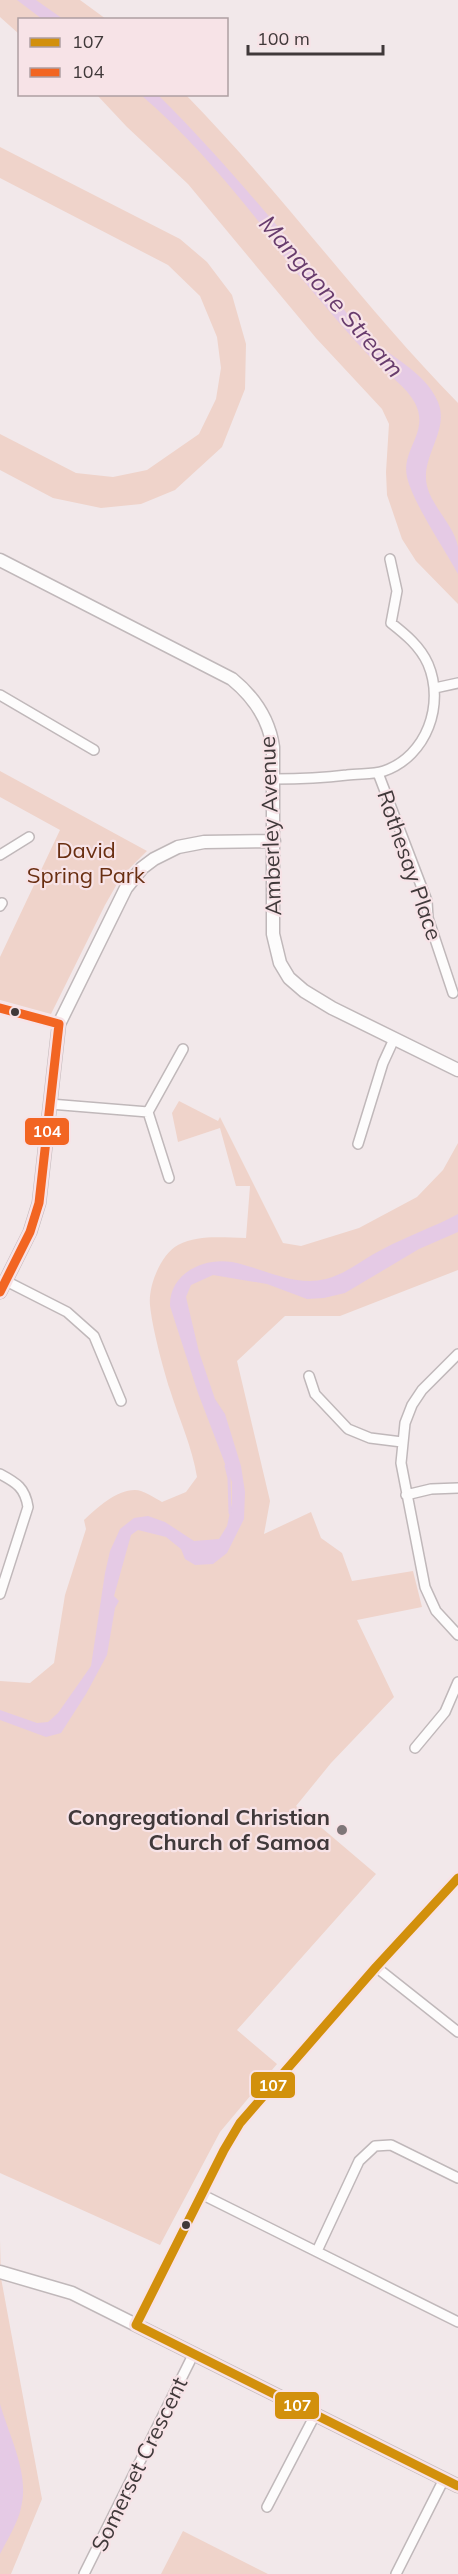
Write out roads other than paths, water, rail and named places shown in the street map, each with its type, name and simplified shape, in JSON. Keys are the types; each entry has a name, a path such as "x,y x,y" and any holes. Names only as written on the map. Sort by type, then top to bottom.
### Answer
{"street":[{"path":"274,779 334,778 348,774 378,772 391,768 406,758 427,733 434,708 435,688 423,655 391,622 397,591 390,559"},
{"name":"Amberley Avenue","path":"0,560 232,680 251,697 265,720 272,740 273,934 280,963 289,978 315,999 458,1070"},
{"path":"435,688 458,683"},
{"path":"0,694 94,750"},
{"name":"Rothesay Place","path":"378,772 427,901 428,918 453,993"},
{"path":"0,855 29,837"},
{"path":"121,1401 94,1336 67,1312 3,1287 36,1218 42,1189 59,1024 119,900 129,883 142,868 165,853 189,844 274,841"},
{"path":"0,1008 59,1024"},
{"path":"358,1144 383,1062 394,1039"},
{"path":"169,1178 148,1112 183,1049"},
{"path":"50,1104 148,1112"},
{"path":"458,1354 422,1390 405,1423 401,1463 425,1587 436,1611 458,1635"},
{"path":"309,1376 315,1394 348,1429 370,1438 402,1442"},
{"path":"0,1474 12,1480 26,1493 28,1507 0,1594"},
{"path":"406,1495 458,1488"},
{"path":"415,1748 445,1712 458,1682"},
{"path":"136,2325 201,2194 240,2123 376,1967 458,1878"},
{"path":"376,1967 458,2032"},
{"path":"317,2251 359,2161 370,2149 391,2145 458,2178"},
{"path":"201,2194 458,2322"},
{"path":"0,2272 57,2286 458,2486"},
{"name":"Somerset Crescent","path":"84,2574 194,2353"},
{"path":"267,2507 315,2415"},
{"path":"396,2574 444,2479"}],"water":[{"path":"17,0 36,0 62,18 41,18"},
{"path":"142,96 159,96 226,167 333,292 343,309 354,321 372,340 424,380 432,390 441,413 438,434 427,465 427,486 433,501 456,539 458,574 422,512 407,477 408,458 419,423 419,413 415,403 402,386 374,361 335,317 292,267 264,228 206,158"},
{"path":"458,1214 458,1232 419,1249 345,1293 307,1299 267,1284 213,1275 191,1285 186,1297 199,1352 215,1399 225,1414 241,1466 245,1492 244,1519 227,1553 213,1564 195,1565 185,1559 181,1549 166,1537 138,1530 131,1535 114,1596 119,1601 115,1608 107,1655 61,1733 46,1737 0,1720 0,1710 37,1723 48,1722 58,1713 91,1666 105,1573 110,1551 120,1529 134,1518 148,1516 165,1522 194,1541 219,1539 227,1526 232,1503 232,1482 198,1393 170,1306 175,1285 182,1277 199,1265 221,1261 244,1265 290,1279 314,1281 326,1279 348,1270 392,1244"},
{"path":"0,2404 17,2453 23,2491 18,2517 0,2554"}],"waterway":[{"name":"Mangaone Stream","path":"226,1466 229,1478 230,1513"}],"place":[{"name":"Congregational Christian Church of Samoa","path":"342,1830"}],"park label":[{"name":"David Spring Park","path":"86,862"}]}
